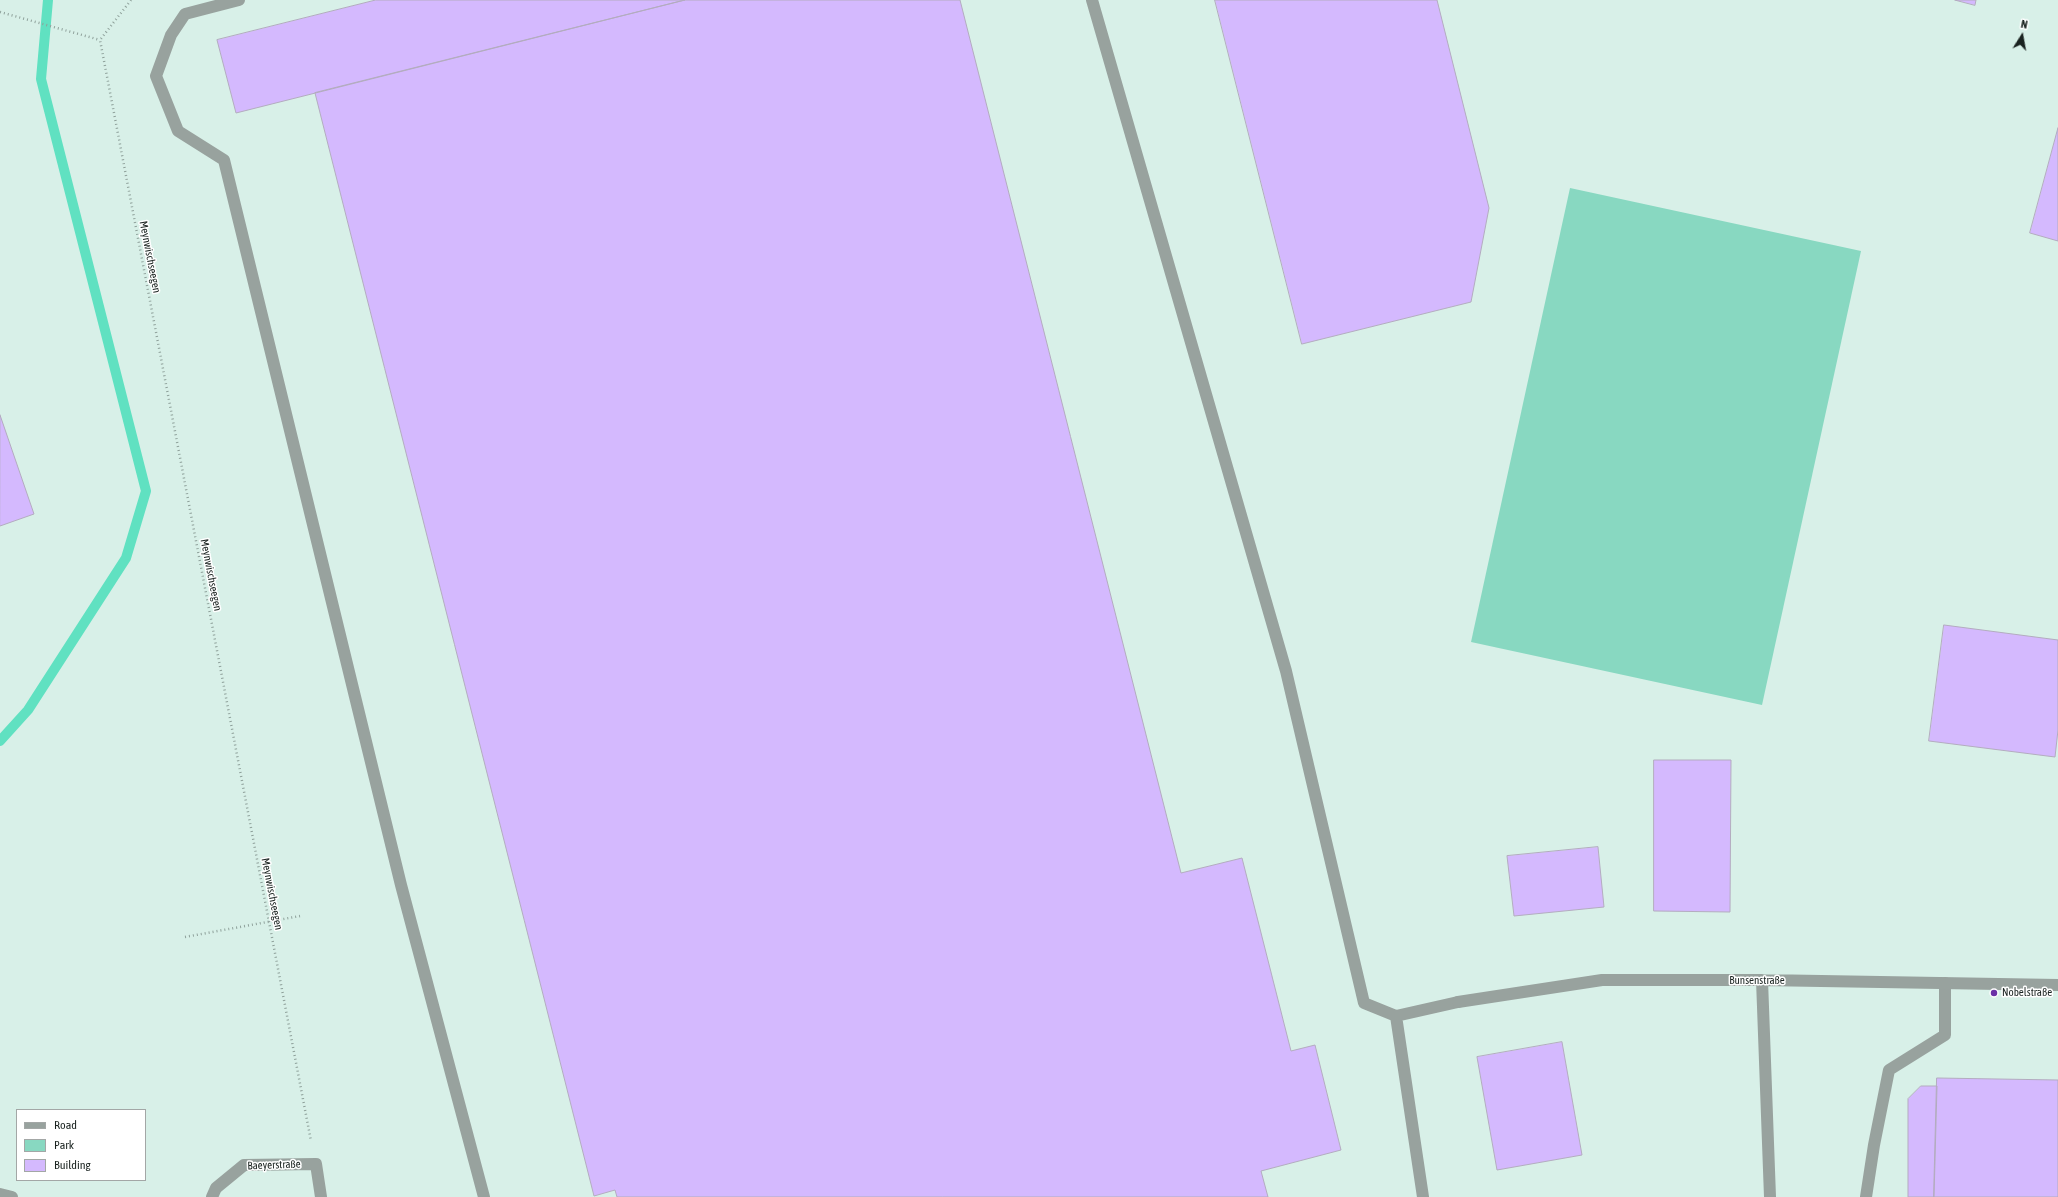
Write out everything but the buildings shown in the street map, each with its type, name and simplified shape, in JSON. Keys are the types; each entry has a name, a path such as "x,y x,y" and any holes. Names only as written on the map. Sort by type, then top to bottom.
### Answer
{"street":[{"path":"239,0 186,14 172,35 156,76 178,131 224,160 400,885 484,1197"},
{"path":"1092,0 1286,671 1364,1003 1396,1016 1423,1197"},
{"name":"Bunsenstraße","path":"1396,1016 1458,1002 1602,980 1762,980 2058,985"},
{"path":"1762,980 1770,1197"},
{"path":"1866,1197 1874,1145 1889,1070 1945,1035 1945,983"},
{"name":"Baeyerstraße","path":"212,1197 216,1188 244,1165 316,1164 321,1197"},
{"path":"0,1194 12,1197"}],"path":[{"path":"0,12 100,40 131,0"},
{"name":"Meynwischseegen","path":"100,40 316,1164"},
{"path":"185,937 269,920 300,916"}],"green space":[{"path":"1570,188 1861,251 1762,705 1471,642"}],"waterway":[{"path":"0,741 28,710 126,558 146,491 41,79 48,0"}],"place":[{"name":"Nobelstraße","path":"1994,993"}]}
